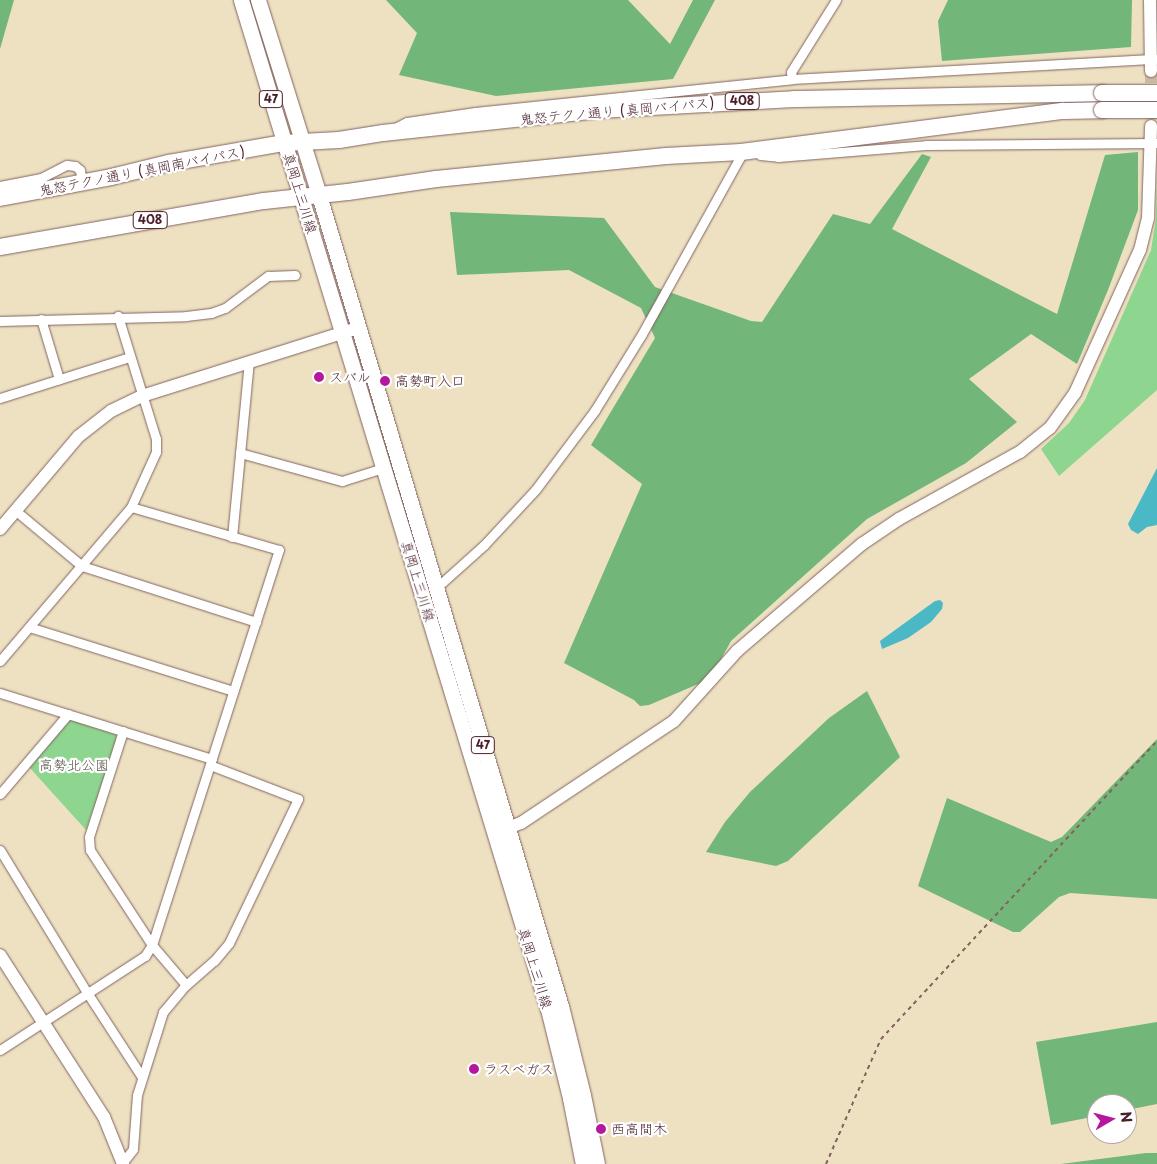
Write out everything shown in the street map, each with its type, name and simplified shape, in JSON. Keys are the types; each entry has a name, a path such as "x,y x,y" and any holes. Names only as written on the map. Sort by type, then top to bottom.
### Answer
{"highway":[{"name":"鬼怒テクノ通り (真岡バイパス)","path":"284,143 339,140 383,133 599,110 697,103 1157,93"},
{"name":"408","path":"0,247 264,201 486,173 666,156 741,152 1063,111 1157,110"},
{"name":"鬼怒テクノ通り (真岡南バイパス)","path":"0,198 169,163 284,143"}],"main road":[{"name":"真岡上三川線","path":"242,0 383,468 561,1006 583,1095 597,1164"},
{"name":"真岡上三川線","path":"258,0 319,195 435,589 502,830 570,1098 583,1164"}],"street":[{"path":"792,79 791,72 836,0"},
{"path":"383,133 407,122 475,112 792,79 1153,63 1150,0"},
{"path":"502,830 521,823 674,721 737,651 862,544 899,519 1020,452 1050,428 1075,393 1140,250 1148,218 1154,143 1151,126"},
{"path":"435,589 484,545 536,489 595,410 642,334 741,152 778,157 926,145 1154,143"},
{"path":"0,186 41,178 67,165 75,166 80,170 82,182"},
{"path":"0,322 118,316 186,316 211,313 225,308 268,276 294,275"},
{"path":"0,661 131,507 156,452 156,439 129,357 118,316"},
{"path":"42,319 59,379"},
{"path":"0,529 79,436 111,411 142,396 358,328"},
{"path":"0,398 129,357"},
{"path":"232,537 249,362"},
{"path":"240,453 342,482 383,468"},
{"path":"0,1050 145,956 152,945 279,550 131,507"},
{"path":"16,511 82,566 256,622"},
{"path":"30,627 233,692"},
{"path":"0,692 123,731 211,762 298,799 229,943 214,961 186,985 163,1012 137,1095 133,1149 123,1163"},
{"path":"0,794 68,714"},
{"path":"123,731 89,837 90,850 152,945 186,985"},
{"path":"0,850 88,994 142,1077"},
{"path":"0,955 104,1117 123,1163"}],"path":[{"path":"826,1164 881,1039 1054,850 1157,741"}],"green space":[{"path":"0,0 14,0 0,49"},
{"path":"386,0 628,0 670,44 693,0 715,0 673,79 496,96 399,75 417,33"},
{"path":"948,0 1132,0 1131,47 942,61 938,21"},
{"path":"1138,152 1138,210 1108,290 1077,364 1031,334 969,379 1017,422 966,463 867,519 731,641 710,679 649,705 640,706 634,700 564,663 642,484 591,445 655,338 641,308 569,270 457,275 450,212 604,218 655,287 751,321 762,322 833,214 870,224 922,154 931,157 892,229 1057,314 1105,155"},
{"path":"1157,182 1157,390 1059,476 1041,449 1069,423 1085,400 1151,250 1156,218"},
{"path":"867,691 900,757 788,861 776,866 706,852 725,822 750,792 829,718"},
{"name":"高勢北公園","path":"72,719 116,735 116,746 86,830 29,767 67,720"},
{"path":"1157,739 1157,899 1070,893 1059,897 1020,932 1013,932 918,886 947,798 1051,842 1062,837"},
{"path":"1157,1022 1157,1104 1137,1108 1137,1094 1087,1094 1087,1118 1051,1125 1036,1042"},
{"path":"1157,1153 1157,1164 1061,1164"}],"water":[{"path":"1157,468 1157,525 1147,527 1138,534 1131,530 1128,524"},
{"path":"940,600 943,603 942,609 931,622 908,638 882,649 880,641 935,601"}],"tunnel":[{"path":"1151,71 1151,126"}],"place":[{"name":"スバル","path":"319,377"},
{"name":"高勢町入口","path":"385,381"},
{"name":"ラスベガス","path":"474,1069"},
{"name":"西高間木","path":"601,1129"}]}
